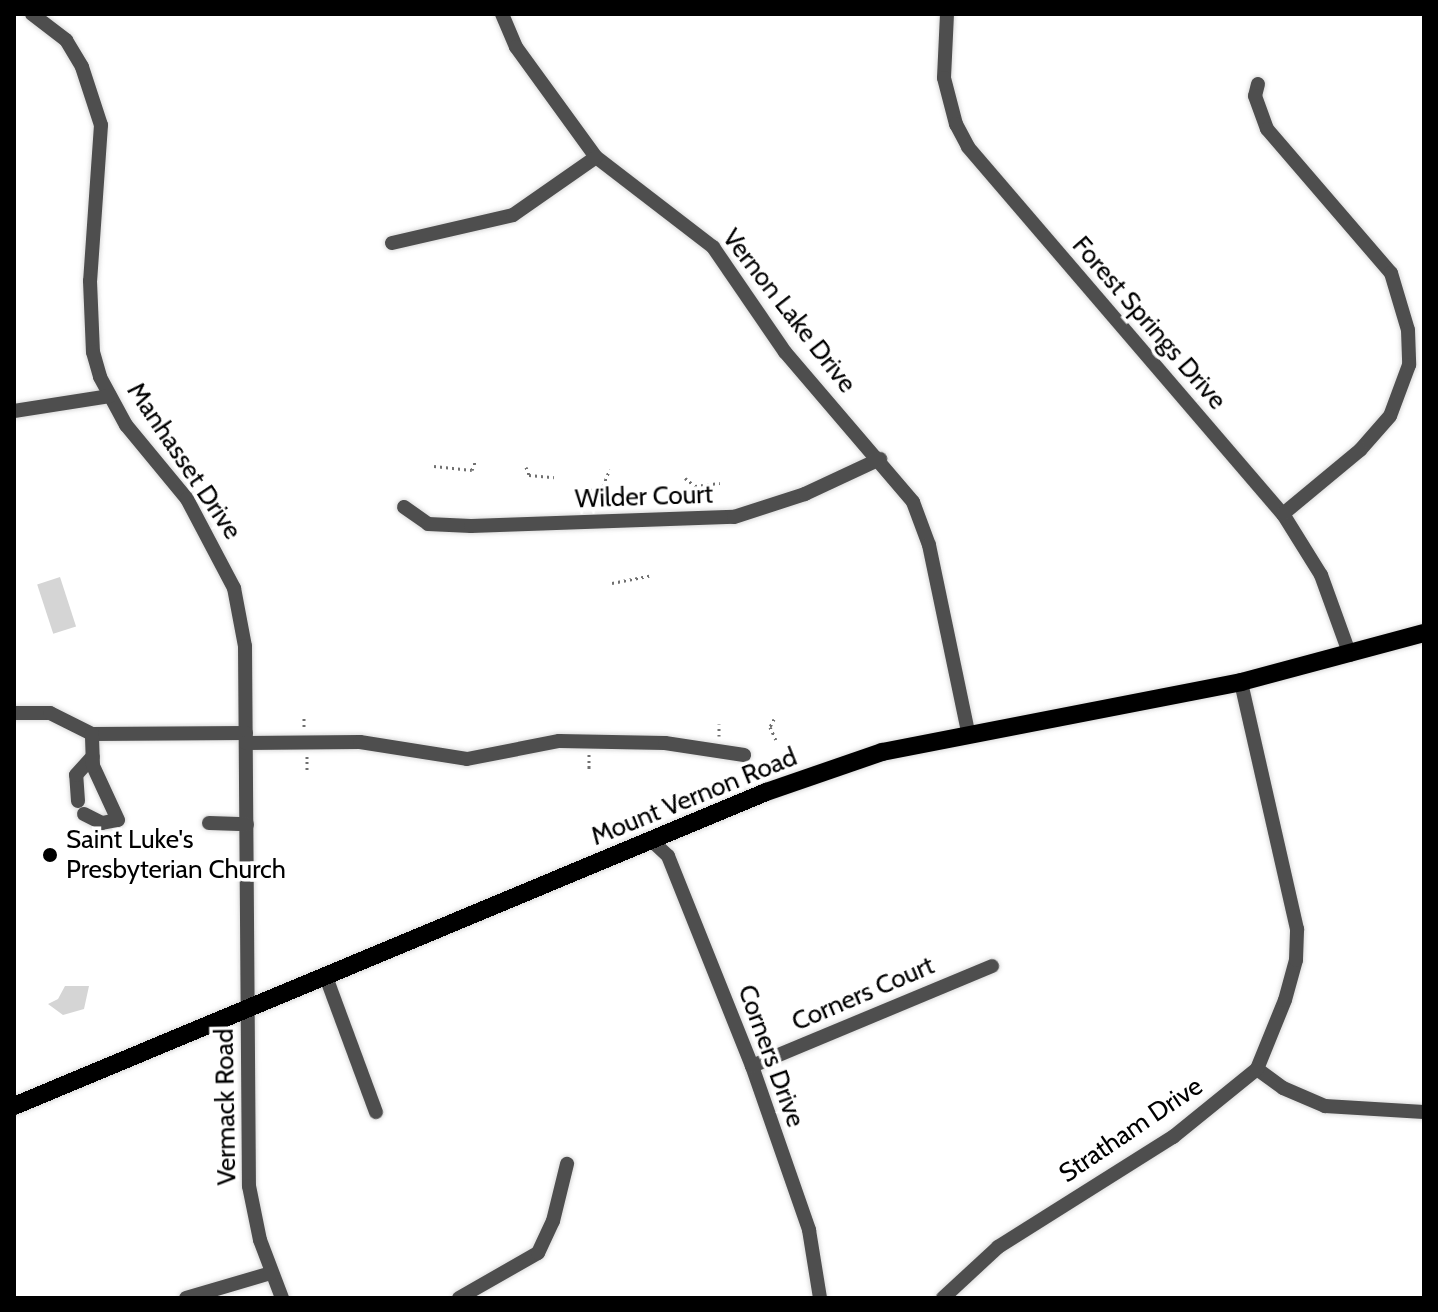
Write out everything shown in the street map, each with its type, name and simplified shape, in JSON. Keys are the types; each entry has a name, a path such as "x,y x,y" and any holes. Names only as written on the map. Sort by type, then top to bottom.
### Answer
{"main road":[{"name":"Mount Vernon Road","path":"14,1106 795,782 882,752 968,732 1241,682 1424,633"}],"street":[{"name":"Manhasset Drive","path":"32,14 66,40 82,67 101,125 90,281 93,352 110,396 126,425 187,499 234,588 245,646 249,1006"},
{"name":"Vernon Lake Drive","path":"502,14 516,47 596,157 713,247 785,352 880,459 913,502 929,545 968,732"},
{"name":"Forest Springs Drive","path":"947,14 944,78 949,103 968,147 1283,514 1321,575 1350,655"},
{"path":"1258,84 1255,96 1267,129 1391,273 1408,330 1409,365 1390,416 1360,450 1283,514"},
{"path":"392,243 513,215 596,157"},
{"path":"14,411 110,396"},
{"name":"Wilder Court","path":"404,507 428,524 471,526 734,517 805,494 880,459"},
{"name":"Stratham Drive","path":"943,1298 998,1247 1173,1137 1257,1069 1285,1000 1296,960 1297,929 1241,682"},
{"path":"14,713 50,713 92,734 360,742 467,759 559,741 654,742 744,755"},
{"path":"92,734 93,756 118,820 102,823 81,807 76,775 93,756"},
{"path":"209,823 247,824"},
{"name":"Corners Drive","path":"652,841 668,856 752,1066 809,1230 820,1298"},
{"name":"Corners Court","path":"752,1066 992,966"},
{"path":"326,977 376,1112"},
{"name":"Vermack Road","path":"249,1006 249,1186 271,1273 282,1298"},
{"path":"1257,1069 1283,1088 1325,1106 1424,1112"},
{"path":"459,1298 538,1253 553,1221 567,1164"},
{"path":"186,1298 271,1273"}],"path":[{"path":"434,466 472,470 475,462"},
{"path":"526,467 529,475 554,477"},
{"path":"579,494 603,486 610,469"},
{"path":"685,478 695,486 720,483"},
{"path":"612,583 649,576"},
{"path":"774,719 770,727 776,740"}],"shaded area":[{"path":"60,577 76,626 53,634 37,584"},
{"path":"65,986 89,986 84,1009 63,1015 48,1004 58,999"}],"place":[{"name":"Saint Luke's Presbyterian Church","path":"50,855"}]}
